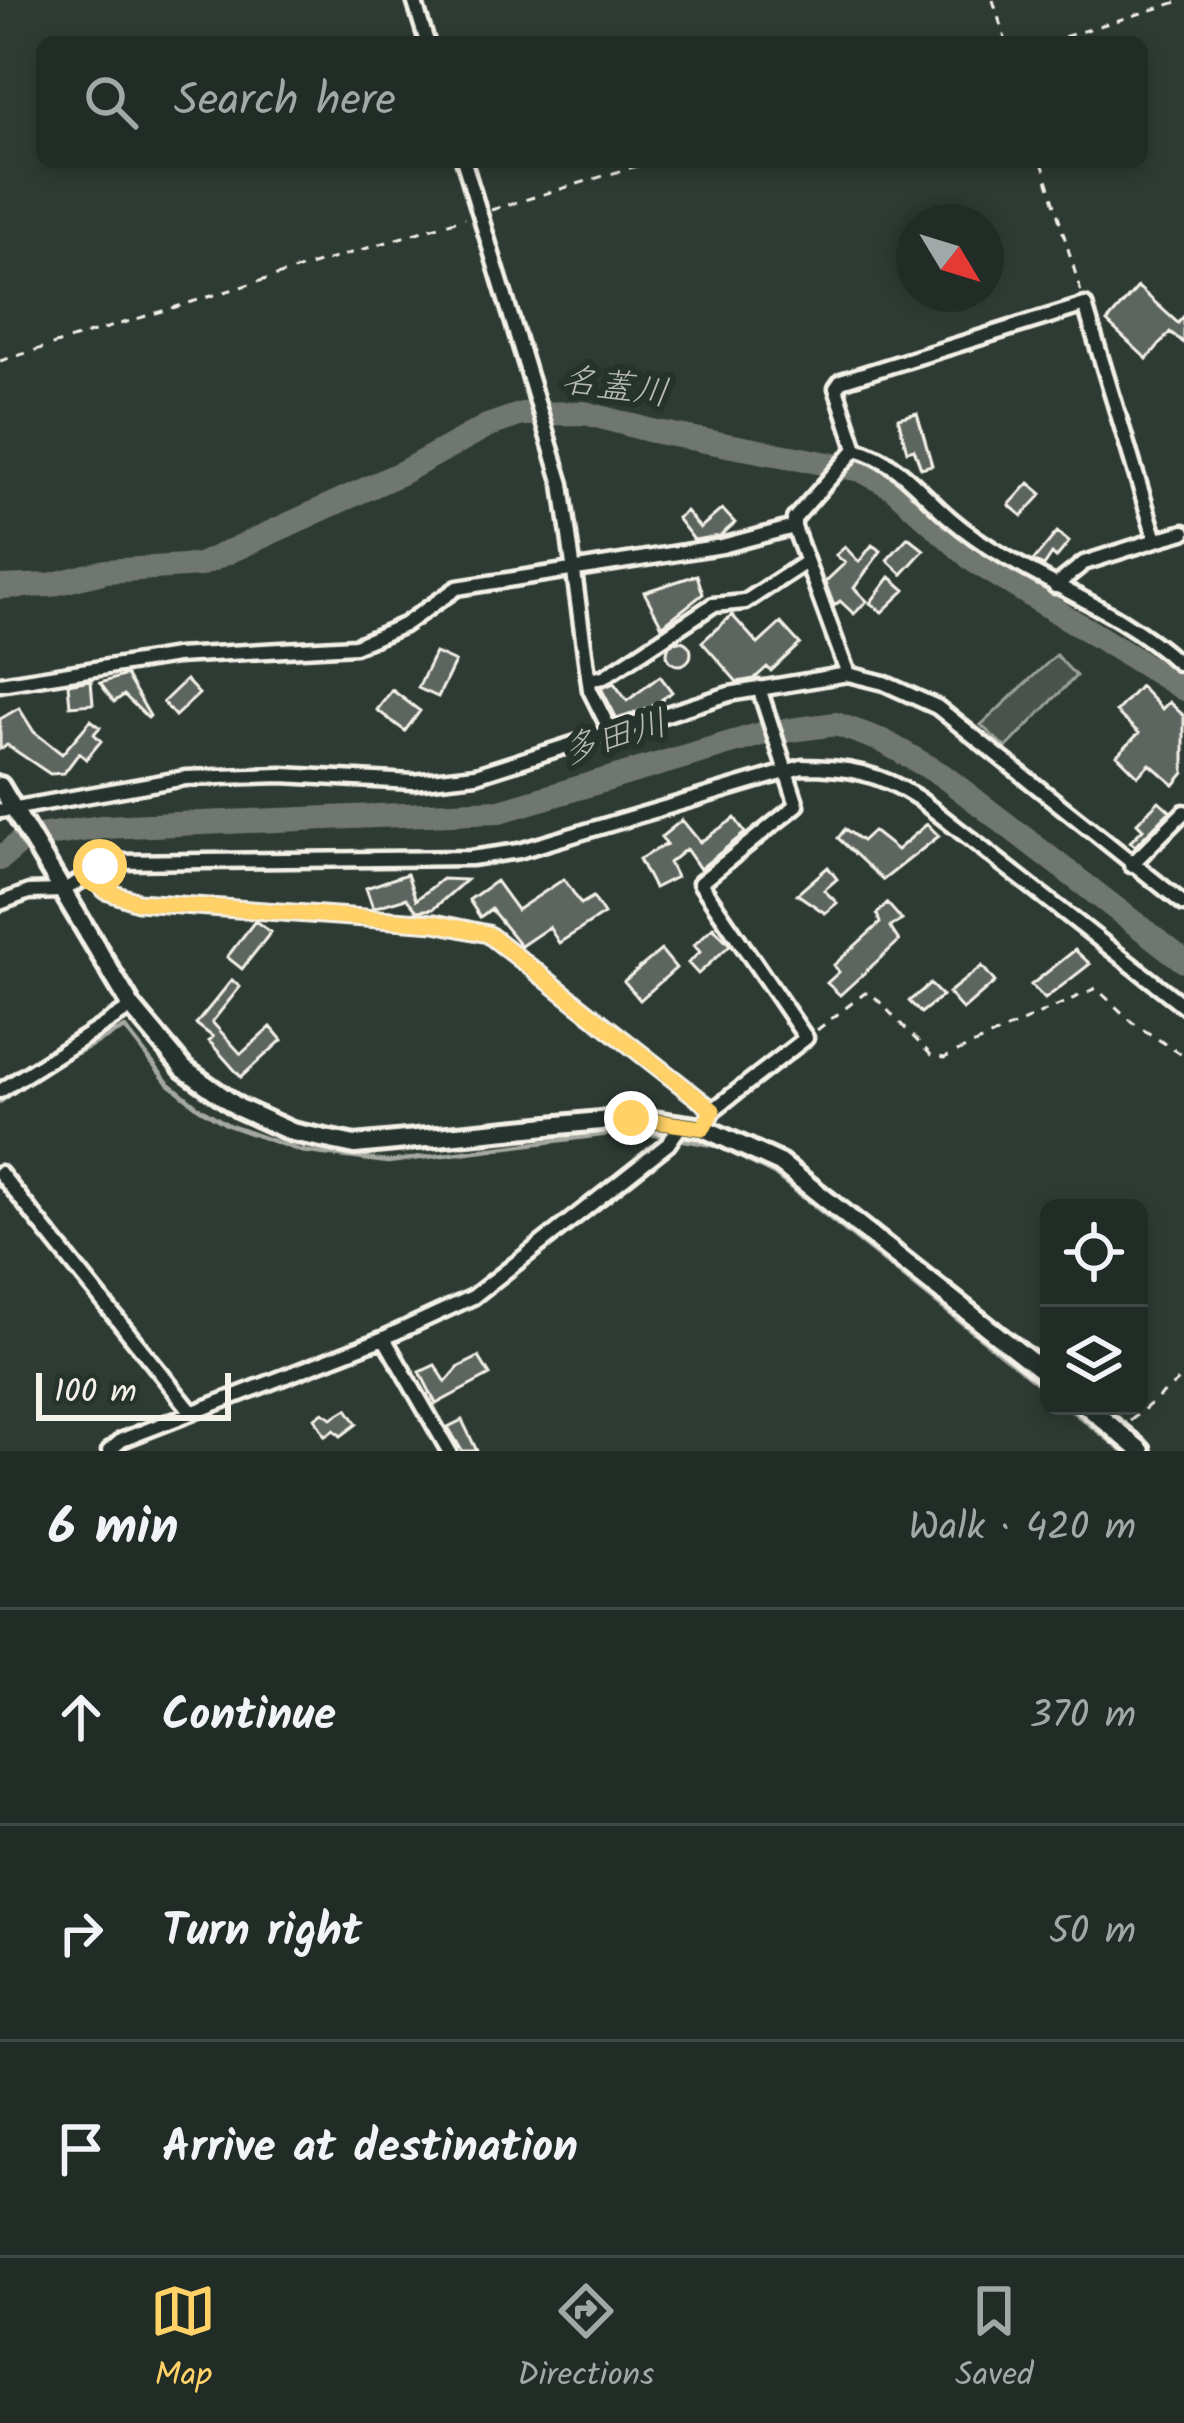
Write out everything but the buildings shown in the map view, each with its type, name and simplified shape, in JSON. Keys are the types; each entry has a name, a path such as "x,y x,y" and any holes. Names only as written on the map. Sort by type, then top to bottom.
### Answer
{"street":[{"path":"414,0 425,36"},
{"path":"466,168 562,484 578,568 590,690 610,732"},
{"path":"854,453 836,388 841,381 1085,305 1156,541"},
{"path":"848,674 794,519 854,453"},
{"path":"854,453 897,465 956,524 1178,663"},
{"path":"0,684 176,656 355,646 379,640 457,589 722,546 794,527"},
{"path":"1055,586 1084,562 1184,532"},
{"path":"591,680 712,605 745,602 806,562"},
{"path":"10,812 185,778 446,779 506,767 610,732 760,692 848,674 938,707 1184,904"},
{"path":"703,1128 713,1110 806,1038 700,883 712,868 795,812 760,692"},
{"path":"0,903 117,862 471,858 550,843 698,794 802,767 839,767 896,784 1184,1006"},
{"path":"0,786 10,812 132,1007 171,1056 213,1093 263,1121 320,1141 394,1144 631,1118 677,1131 703,1128 780,1163 1040,1369"},
{"path":"1131,865 1184,812"},
{"path":"88,874 106,891 138,902 435,923 488,934 713,1110"},
{"path":"0,1091 132,1007"},
{"path":"109,1451 191,1411 384,1338 473,1297 677,1131"},
{"path":"0,1173 191,1411"},
{"path":"384,1338 449,1451"},
{"path":"1098,1415 1141,1451"}],"path":[{"path":"993,0 1004,36"},
{"path":"1067,36 1184,0"},
{"path":"0,361 630,168"},
{"path":"1044,168 1085,305"},
{"path":"806,1038 865,993 931,1054 944,1058 1096,988 1133,1023 1184,1056"},
{"path":"1118,1431 1184,1376"}],"shaded area":[{"path":"1056,655 1076,676 1006,748 981,725"}],"waterway":[{"name":"名蓋川","path":"0,587 50,585 106,571 200,565 403,472 487,426 522,414 585,413 652,431 861,470 892,487 974,561 1184,689"},
{"name":"多田川","path":"0,859 25,838 102,827 500,811 761,734 836,724 883,741 942,775 1184,961"},
{"path":"0,1102 46,1069 125,1028 167,1082 199,1108 228,1125 301,1151 388,1162 633,1131 718,1146 774,1174 1040,1385"},
{"path":"1077,1415 1123,1451"}],"route":[{"path":"100,866 88,874 106,891 138,902 435,923 488,934 713,1110 703,1128 631,1118"}]}
